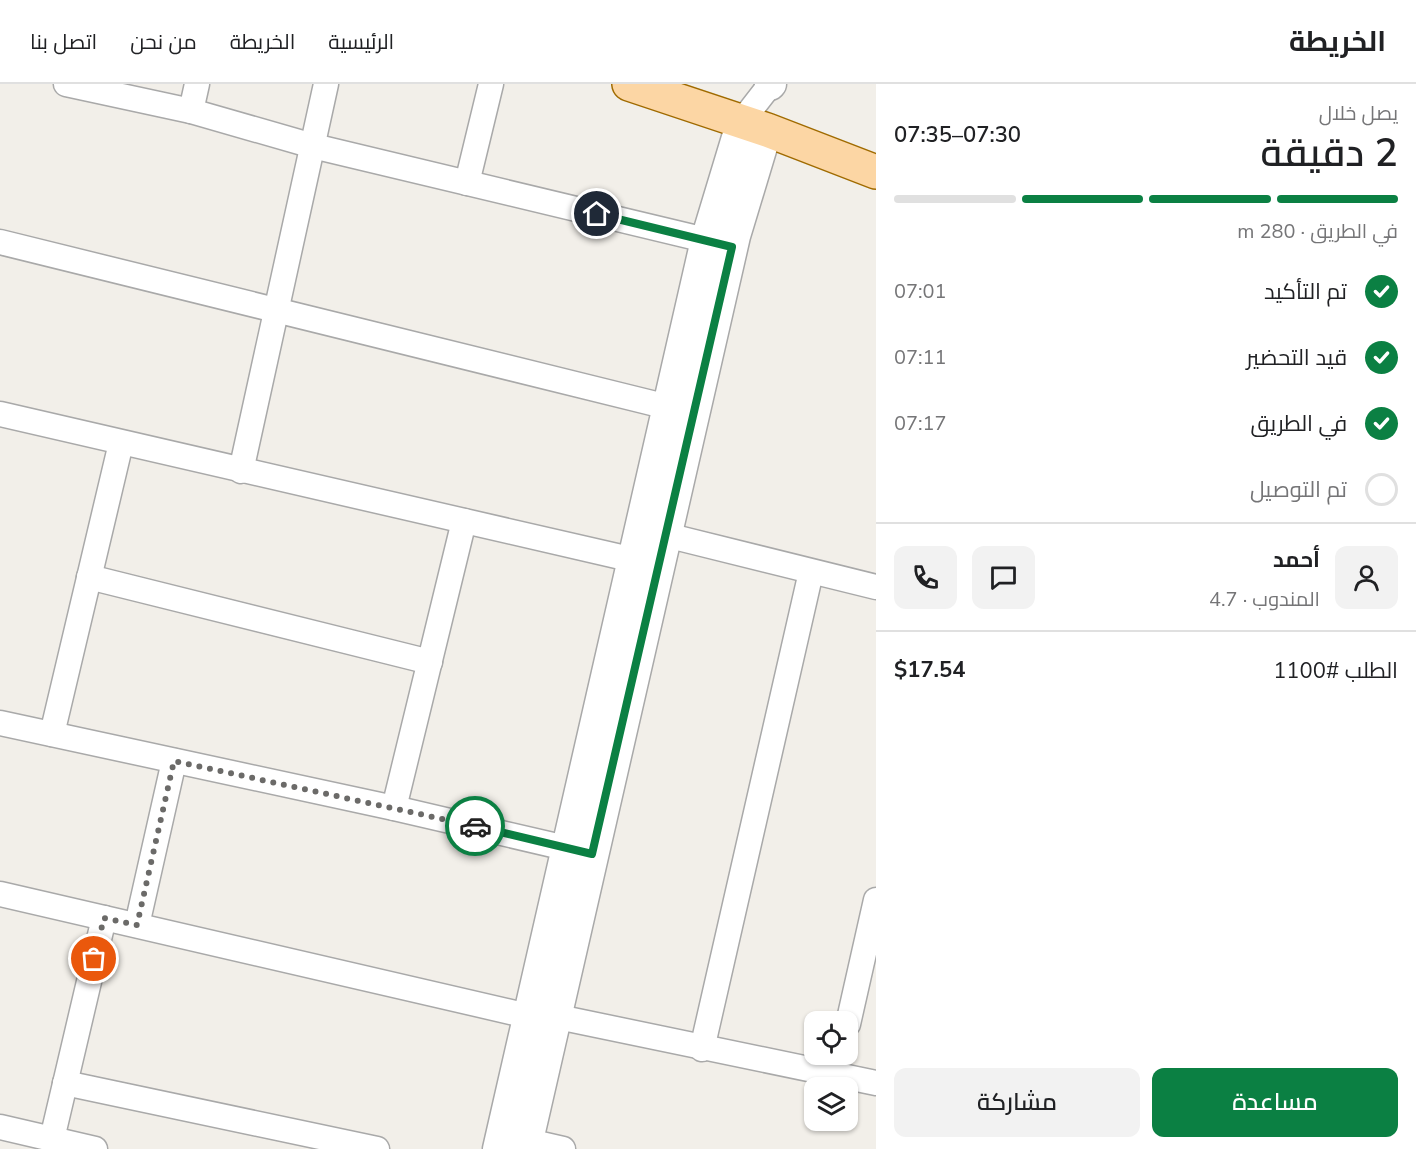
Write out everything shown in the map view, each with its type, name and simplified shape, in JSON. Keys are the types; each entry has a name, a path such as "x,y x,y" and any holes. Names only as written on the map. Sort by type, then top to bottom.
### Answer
{"main road":[{"path":"629,84 754,125 876,172"}],"street":[{"path":"66,84 191,111 313,146 719,243"},
{"path":"191,111 197,84"},
{"path":"241,471 326,84"},
{"path":"467,183 491,84"},
{"path":"563,1149 527,1145 558,1017 579,851 634,560 668,407 754,125 771,84"},
{"path":"0,242 668,407"},
{"path":"498,1149 528,1016 579,851 666,535 719,243"},
{"path":"0,414 634,560"},
{"path":"52,734 120,443"},
{"path":"394,808 465,521"},
{"path":"666,535 876,587"},
{"path":"702,1049 811,572"},
{"path":"89,577 430,662"},
{"path":"0,723 394,808 579,851"},
{"path":"137,925 174,761"},
{"path":"0,894 528,1016"},
{"path":"851,1011 876,900"},
{"path":"52,1139 104,918"},
{"path":"558,1017 702,1049 804,1061"},
{"path":"838,1065 876,1083"},
{"path":"65,1083 315,1143 377,1149"},
{"path":"0,1127 95,1149"}],"way so far":[{"path":"94,959 104,918 137,925 174,761 475,826"}],"route":[{"path":"475,826 592,854 732,247 597,214"}]}
